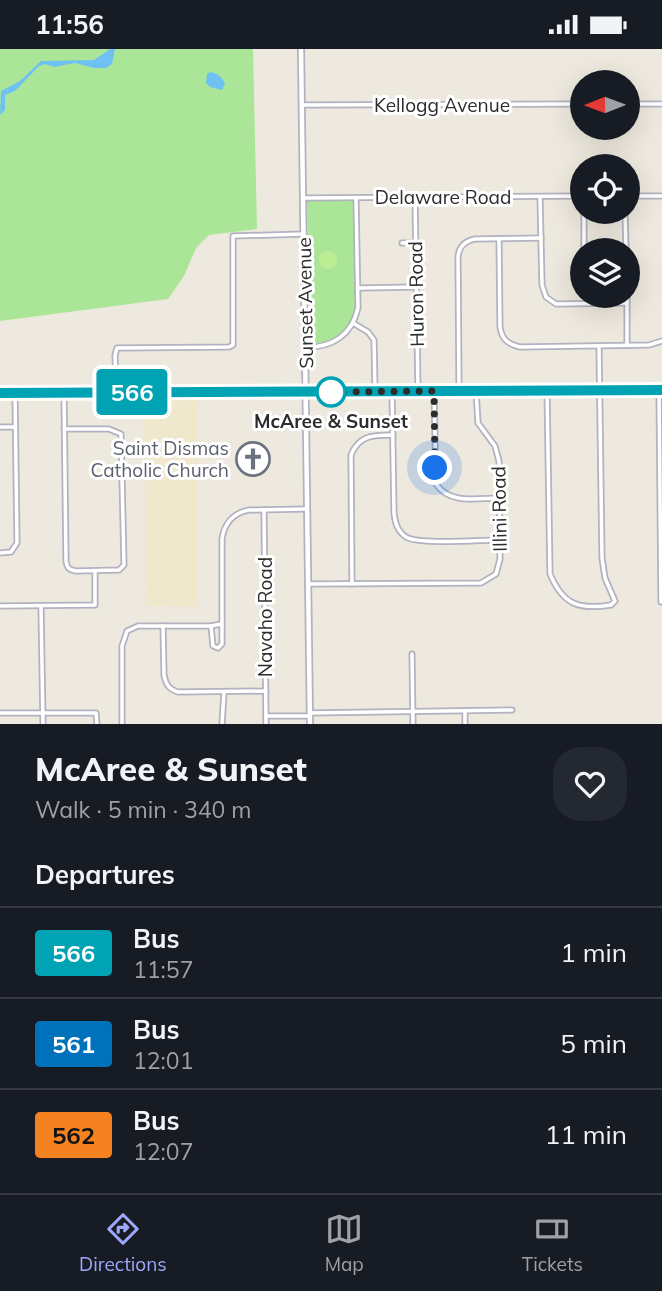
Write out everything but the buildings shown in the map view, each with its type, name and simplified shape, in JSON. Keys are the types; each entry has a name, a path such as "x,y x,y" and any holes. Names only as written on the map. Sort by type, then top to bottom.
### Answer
{"street":[{"name":"Sunset Avenue","path":"301,49 310,724"},
{"name":"Kellogg Avenue","path":"302,105 570,104"},
{"path":"640,104 662,104"},
{"path":"640,196 662,196"},
{"name":"Huron Road","path":"415,197 418,391"},
{"path":"540,197 542,285 546,297 556,304 570,304"},
{"name":"Delaware Road","path":"303,198 570,197"},
{"path":"305,347 332,344 345,334 353,323 358,308 356,198"},
{"path":"116,392 115,351 120,347 233,345 232,237 238,234 304,235"},
{"path":"459,390 460,248 471,240 541,238"},
{"path":"499,239 500,327 503,338 508,343 520,347 599,346 656,344 662,341"},
{"path":"402,243 415,243"},
{"path":"358,288 416,287"},
{"path":"627,308 627,345"},
{"path":"353,323 369,332 374,340 375,391"},
{"path":"547,390 549,564 553,582 568,602 578,605 606,605 615,601 605,578 601,558 599,346"},
{"name":"Illini Road","path":"352,584 481,583 490,580 498,570 498,454 478,423 476,390"},
{"path":"0,393 661,390 661,602"},
{"path":"392,391 394,521 398,529 416,541 500,540"},
{"path":"434,391 435,476 440,490 454,498 499,498"},
{"path":"0,553 11,552 17,543 15,393"},
{"path":"64,393 64,429 67,565 71,570 119,570 124,565 122,437 114,429 64,429"},
{"path":"0,427 15,426"},
{"path":"308,584 352,584 351,455 356,445 365,437 393,435"},
{"path":"211,626 212,646 218,649 222,644 222,539 230,520 242,511 307,509"},
{"name":"Navaho Road","path":"264,510 266,724"},
{"path":"0,605 95,605 95,571"},
{"path":"41,605 43,724"},
{"path":"122,724 122,641 132,628 221,624"},
{"path":"163,626 164,675 168,687 177,692 266,691"},
{"path":"412,654 413,724"},
{"path":"222,724 223,692"},
{"path":"266,716 512,710"},
{"path":"465,711 465,724"},
{"path":"0,713 96,713 97,724"}],"shaded area":[{"path":"144,397 198,397 198,607 146,605"}],"green space":[{"path":"0,49 253,49 257,229 209,235 196,248 184,276 168,299 0,321"},
{"path":"307,201 354,201 356,309 349,326 337,337 323,343 310,343"},
{"path":"328,251 336,256 337,260 332,268 328,269 320,264 319,260 324,252"}],"water":[{"path":"110,49 115,49 112,64 106,68 75,63 54,67 45,64 39,66 15,91 5,95 5,110 0,115 1,91 20,81 41,61 94,60"},
{"path":"207,74 217,74 224,81 222,90 206,83"}],"bus line":[{"name":"566","path":"0,393 662,390"}],"place":[{"name":"McAree & Sunset","path":"331,392"},
{"name":"Saint Dismas Catholic Church","path":"253,459"}],"route":[{"path":"331,392 434,391 435,468"}]}
